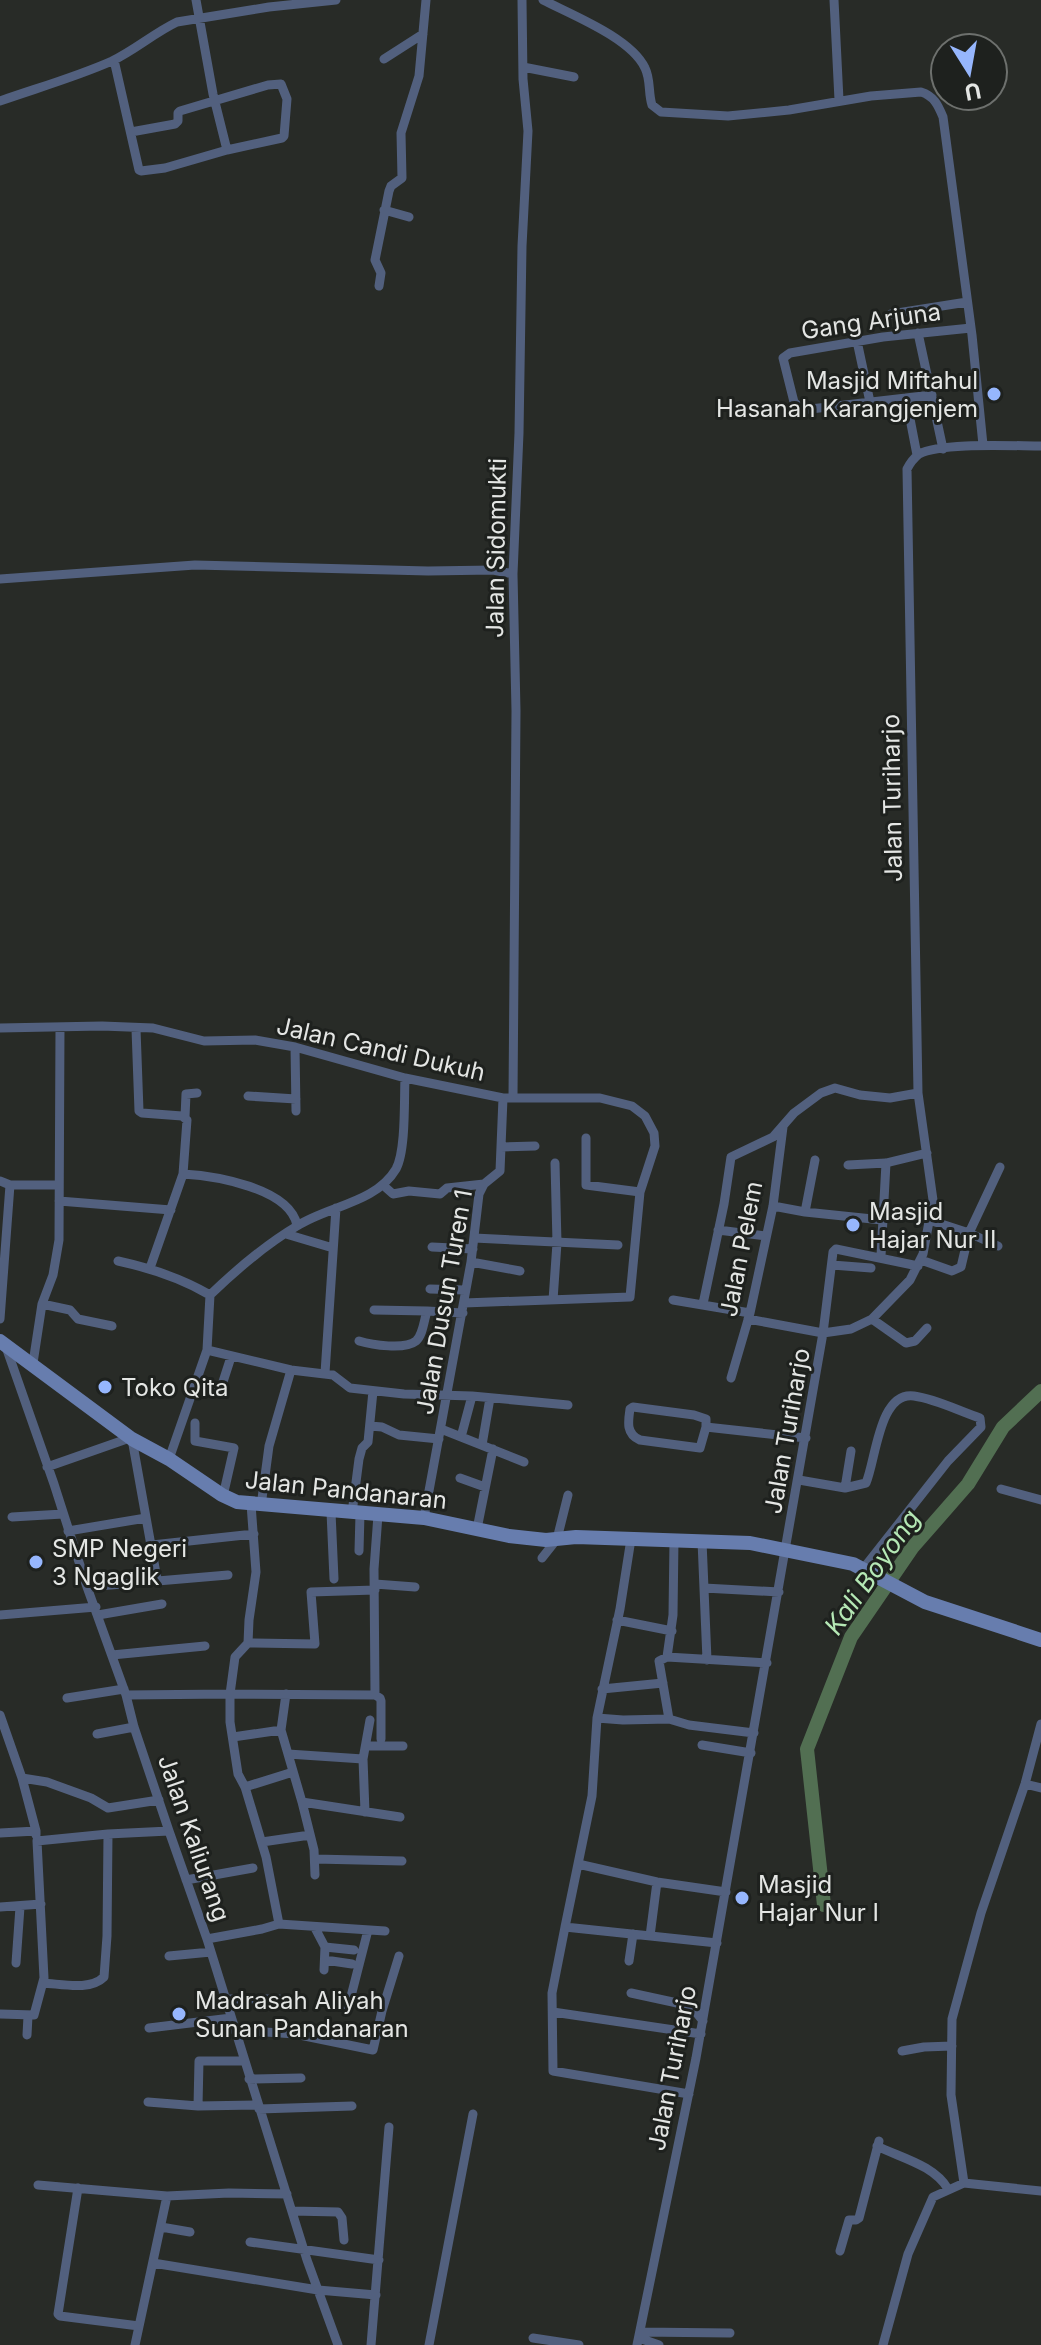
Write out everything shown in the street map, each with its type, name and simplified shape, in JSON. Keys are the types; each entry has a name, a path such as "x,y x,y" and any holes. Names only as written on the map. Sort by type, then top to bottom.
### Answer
{"main road":[{"name":"Jalan Pandanaran","path":"3,1343 33,1363 128,1440 169,1459 223,1496 237,1502 424,1518 509,1536 546,1540 576,1537 750,1543 839,1560 869,1571 925,1602 1041,1640"}],"street":[{"path":"196,0 227,150"},
{"path":"379,286 381,273 375,260 391,186 402,178 404,155 401,133 419,76 426,0"},
{"name":"Jalan Sidomukti","path":"508,1098 516,711 513,574 528,131 522,0"},
{"path":"543,0 607,33 631,51 647,72 652,105 661,112 728,116 921,92 934,100 943,117 983,445"},
{"path":"834,0 839,100"},
{"path":"0,101 114,60 165,27 200,17 277,3 329,1"},
{"path":"384,59 423,34"},
{"path":"114,60 131,132 141,171 165,168 282,138 286,93 284,86 278,83 180,111 177,124 131,132"},
{"path":"523,67 574,77"},
{"path":"384,210 409,217"},
{"path":"891,314 967,302"},
{"name":"Gang Arjuna","path":"870,402 802,410 794,402 784,356 857,341 971,328"},
{"path":"918,333 943,449"},
{"path":"857,341 870,402 932,395"},
{"path":"906,398 917,455 983,445 1041,446"},
{"name":"Jalan Turiharjo","path":"638,2338 701,2034 823,1333 851,1329 872,1319 910,1280 919,1263 933,1200 918,1093 906,480 907,469 917,455"},
{"path":"0,579 195,565 493,570 513,574"},
{"path":"33,1363 42,1304 53,1275 59,1240 60,1027"},
{"name":"Jalan Candi Dukuh","path":"0,1028 153,1028 204,1041 255,1040 295,1047 405,1078 508,1098 600,1098 632,1106 645,1116 654,1133 655,1146 640,1192"},
{"path":"136,1029 139,1111 185,1117"},
{"path":"295,1047 296,1111"},
{"path":"169,1459 207,1350 210,1295 248,1260 297,1225 384,1186 397,1166 405,1078"},
{"path":"703,1304 731,1157 773,1137 794,1113 821,1093 835,1088 860,1095 890,1098 918,1093"},
{"path":"150,1268 183,1174 186,1094 197,1093"},
{"path":"248,1096 296,1099"},
{"name":"Jalan Dusun Turen 1","path":"424,1518 471,1262 479,1194 484,1184 500,1171 508,1098"},
{"name":"Jalan Pelem","path":"731,1378 749,1316 773,1206 783,1127"},
{"path":"374,1310 427,1311 630,1297 640,1192 586,1185 586,1138"},
{"path":"501,1147 535,1146"},
{"path":"848,1165 886,1163 927,1153"},
{"path":"805,1212 815,1160"},
{"path":"553,1300 557,1243 555,1163"},
{"path":"881,1256 886,1163"},
{"path":"673,1300 703,1304 823,1333 833,1252 836,1249 957,1270 961,1267 969,1233 1000,1167"},
{"path":"183,1174 239,1184 270,1194 295,1215 297,1225"},
{"path":"0,1319 5,1183 59,1185"},
{"path":"439,1205 440,1194 447,1188 484,1184"},
{"path":"384,1186 393,1194 409,1191 440,1194"},
{"path":"59,1201 171,1210"},
{"path":"773,1206 882,1220"},
{"path":"325,1373 336,1208"},
{"path":"929,1220 998,1246"},
{"path":"718,1230 766,1236"},
{"path":"286,1234 333,1248"},
{"path":"474,1238 618,1245"},
{"path":"432,1247 473,1249"},
{"path":"118,1261 150,1268 210,1295"},
{"path":"471,1262 520,1271"},
{"path":"832,1265 871,1268"},
{"path":"430,1289 465,1290"},
{"path":"42,1304 70,1310 78,1319 112,1326"},
{"path":"359,1341 373,1346 412,1344 419,1337 427,1311"},
{"path":"872,1319 906,1343 915,1341 927,1328"},
{"name":"Jalan Kaliurang","path":"3,1343 125,1692 134,1727 207,1939 304,2251 338,2345"},
{"path":"207,1350 291,1370 333,1375 350,1388 568,1405"},
{"path":"195,1386 220,1391 231,1357"},
{"path":"279,1924 262,1842 238,1774 230,1722 230,1694 235,1657 248,1643 256,1572 256,1505 291,1370"},
{"path":"359,1551 356,1513 359,1459 362,1448 368,1442 373,1391"},
{"path":"461,1437 472,1396"},
{"path":"799,1480 845,1488 866,1483 886,1412 900,1398 913,1396 980,1418 981,1427 948,1461 869,1571"},
{"path":"482,1445 490,1398"},
{"path":"630,1409 700,1417 706,1419 706,1427 699,1448 640,1440 628,1427 630,1409"},
{"path":"195,1423 195,1441 234,1448 223,1496"},
{"path":"370,1426 382,1427 399,1435 461,1437 524,1462"},
{"path":"706,1427 806,1438"},
{"path":"47,1467 128,1440 157,1579"},
{"path":"477,1529 493,1449"},
{"path":"845,1488 851,1451"},
{"path":"460,1478 485,1487"},
{"path":"1001,1489 1041,1500"},
{"path":"542,1558 557,1539 568,1495"},
{"path":"331,1512 334,1579"},
{"path":"12,1517 63,1514"},
{"path":"375,1695 378,1515"},
{"path":"68,1531 146,1518"},
{"path":"152,1545 254,1534"},
{"path":"631,1539 597,1718 592,1796 552,1993 552,2066 554,2072 689,2094"},
{"path":"667,1657 672,1631 674,1540"},
{"path":"702,1541 707,1660"},
{"path":"87,1587 228,1575"},
{"path":"248,1643 315,1644 311,1592 415,1587"},
{"path":"704,1588 779,1592"},
{"path":"0,1615 97,1611 162,1604"},
{"path":"617,1620 672,1631"},
{"path":"112,1655 205,1646"},
{"path":"669,1719 659,1661 662,1658 767,1663"},
{"path":"602,1689 663,1683"},
{"path":"67,1698 125,1692 375,1695 381,1701 381,1739"},
{"path":"286,1694 281,1730 310,1835 315,1875"},
{"path":"0,1715 22,1778 36,1836 43,1983 36,2014 0,2014"},
{"path":"597,1718 669,1719 689,1725 754,1733"},
{"path":"365,1812 363,1759 370,1720"},
{"path":"964,2183 947,2046 981,1913 1025,1784 1041,1724"},
{"path":"97,1734 134,1727"},
{"path":"233,1737 281,1730"},
{"path":"702,1745 751,1753"},
{"path":"366,1746 403,1746"},
{"path":"288,1754 363,1759"},
{"path":"245,1787 293,1772"},
{"path":"22,1778 47,1782 91,1798 108,1808 159,1800"},
{"path":"1025,1784 1041,1788"},
{"path":"302,1802 400,1817"},
{"path":"0,1833 36,1836 169,1831"},
{"path":"43,1983 87,1985 96,1984 104,1977 108,1834"},
{"path":"262,1842 310,1835"},
{"path":"315,1859 402,1861"},
{"path":"578,1864 657,1882 726,1892"},
{"path":"186,1880 253,1868"},
{"path":"650,1936 657,1882"},
{"path":"0,1907 41,1904"},
{"path":"16,1963 20,1907"},
{"path":"207,1939 279,1924 385,1931"},
{"path":"565,1927 717,1943"},
{"path":"315,1928 325,1947 324,1965 352,1964"},
{"path":"348,2008 368,1930"},
{"path":"629,1961 633,1934"},
{"path":"325,1947 354,1950"},
{"path":"169,1956 211,1952"},
{"path":"234,2030 295,2034 373,2050 399,1956"},
{"path":"631,1993 691,2006 703,2021"},
{"path":"225,1999 279,1999"},
{"path":"553,2012 701,2034"},
{"path":"27,2035 28,2016"},
{"path":"149,2028 231,2018"},
{"path":"902,2051 947,2046"},
{"path":"198,2106 199,2061 244,2061"},
{"path":"249,2079 301,2078"},
{"path":"148,2102 198,2106 352,2106"},
{"path":"429,2345 473,2114"},
{"path":"371,2345 389,2127"},
{"path":"840,2251 849,2220 859,2218 878,2144 933,2172 948,2189"},
{"path":"883,2345 908,2254 933,2197 964,2183 1041,2191"},
{"path":"38,2185 167,2196 287,2194"},
{"path":"78,2188 58,2314 139,2326"},
{"path":"135,2345 167,2196"},
{"path":"292,2211 338,2212 342,2218 344,2240"},
{"path":"161,2227 190,2232"},
{"path":"250,2242 379,2260"},
{"path":"153,2263 318,2290 376,2295"},
{"path":"638,2338 730,2333"},
{"path":"533,2338 579,2345"},
{"path":"638,2338 659,2345"}],"waterway":[{"name":"Kali Boyong","path":"824,1905 807,1749 851,1637 912,1548 968,1484 1003,1427 1041,1391"}],"place":[{"name":"Masjid Miftahul Hasanah Karangjenjem","path":"994,394"},
{"name":"Masjid Hajar Nur II","path":"853,1225"},
{"name":"Toko Qita","path":"105,1387"},
{"name":"SMP Negeri 3 Ngaglik","path":"36,1562"},
{"name":"Masjid Hajar Nur I","path":"742,1898"},
{"name":"Madrasah Aliyah Sunan Pandanaran","path":"179,2014"}]}
